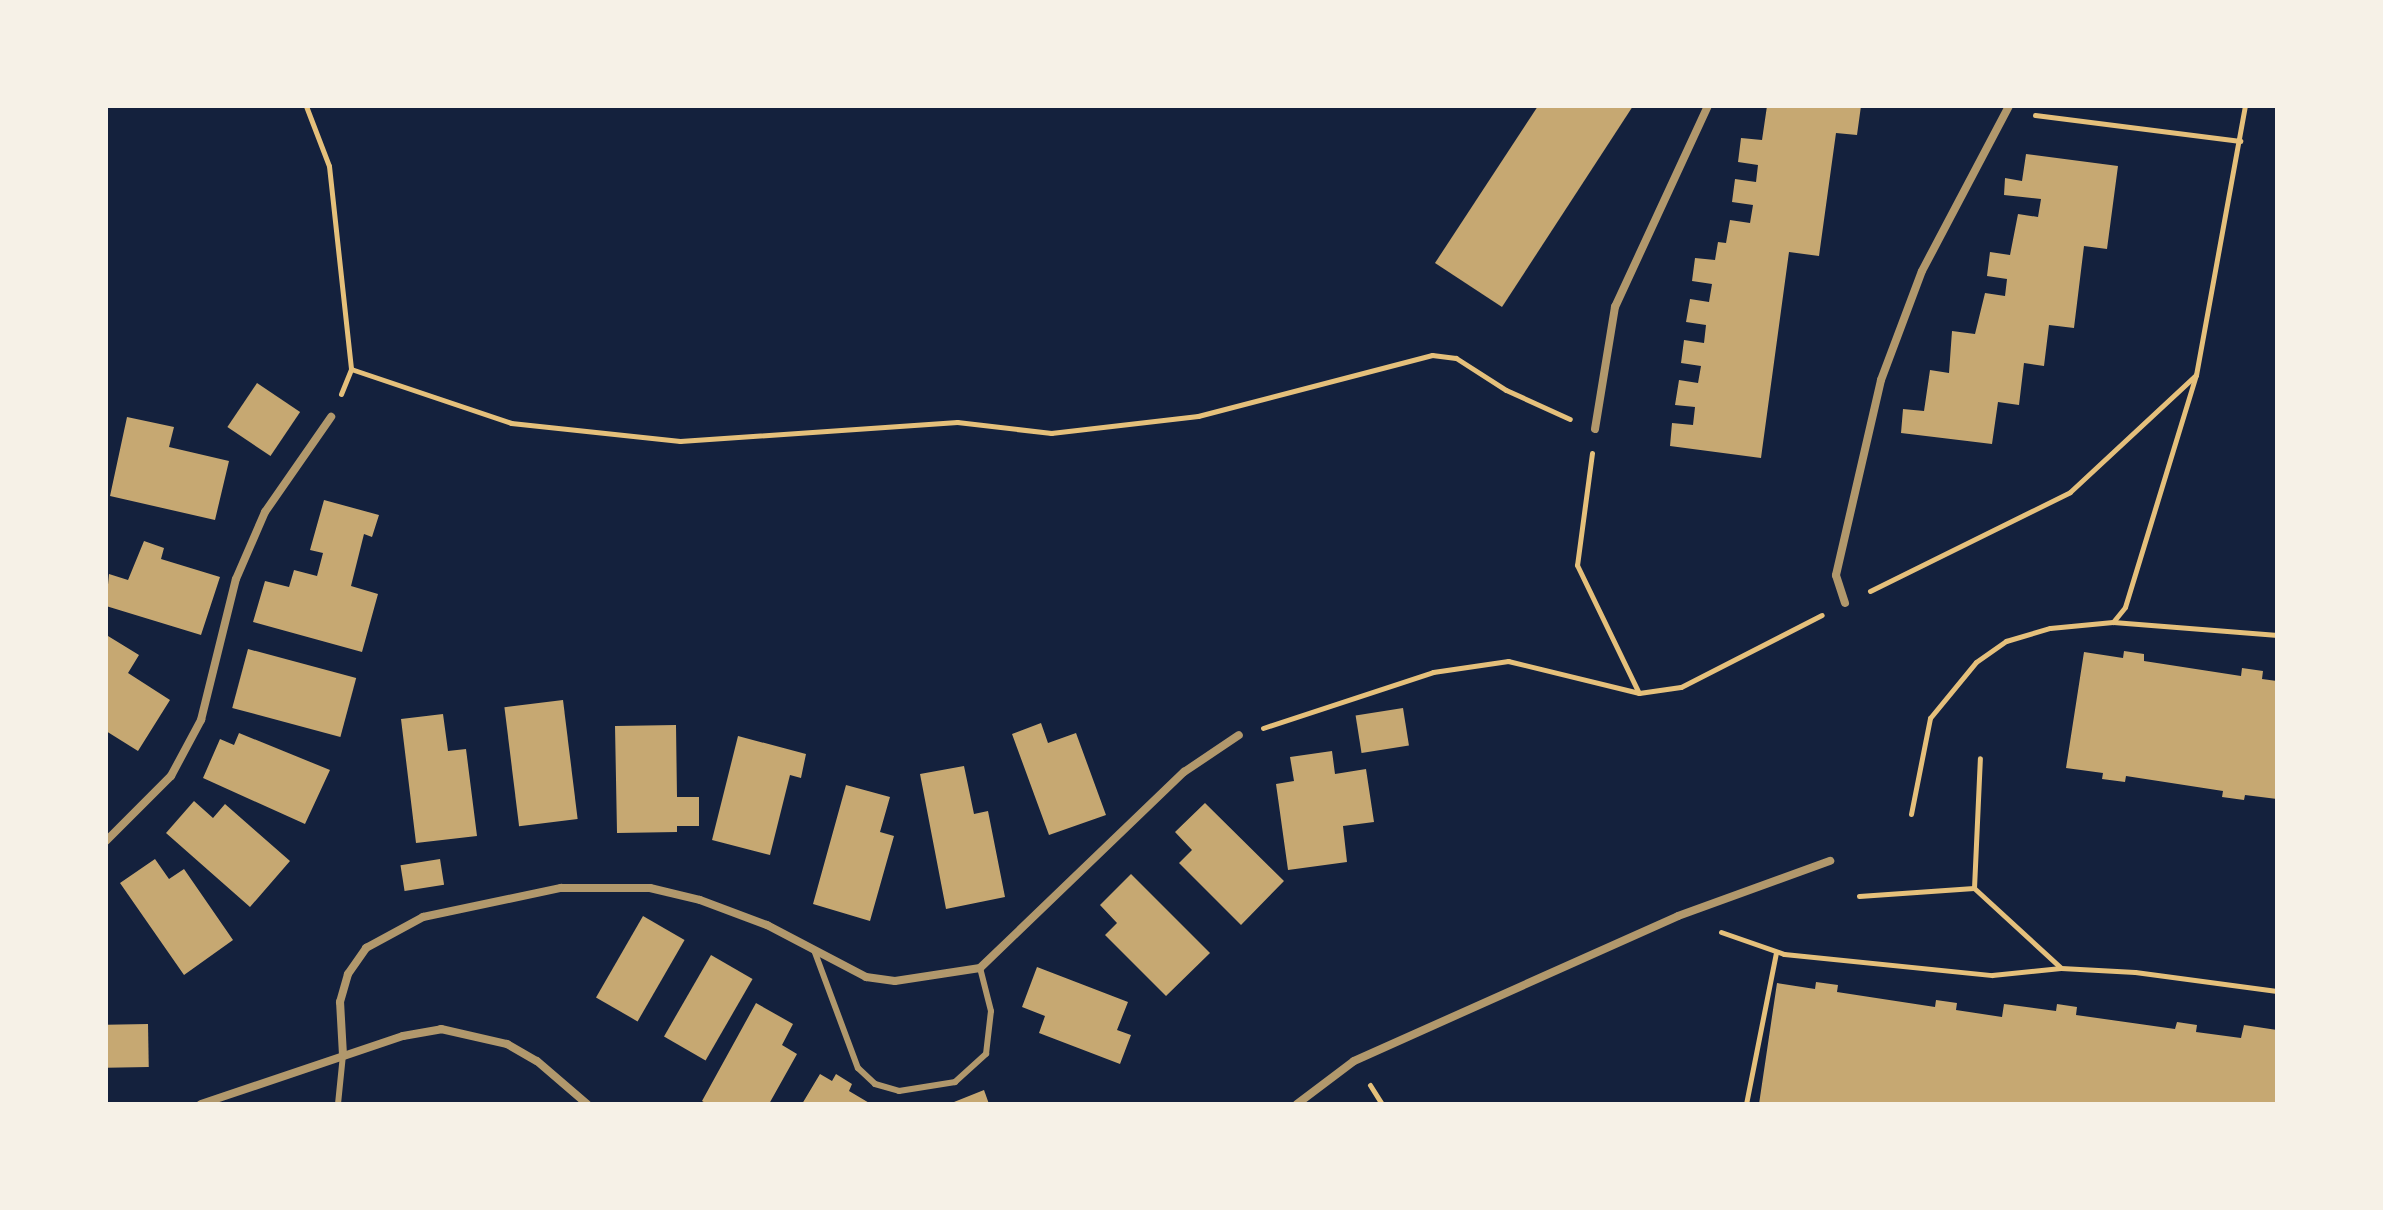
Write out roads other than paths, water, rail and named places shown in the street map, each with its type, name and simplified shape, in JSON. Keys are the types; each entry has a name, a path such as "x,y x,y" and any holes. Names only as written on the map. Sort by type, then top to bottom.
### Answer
{"street":[{"path":"1595,429 1615,307 1708,106"},
{"path":"1845,603 1836,575 1881,380 1922,271 2008,109"},
{"path":"106,841 171,776 201,720 236,579 265,512 331,417"},
{"path":"343,1055 340,1002 348,974 366,948 423,917 495,898 606,885 650,888 700,900 814,950 866,977 895,981 980,968 1184,772 1239,735"},
{"path":"1297,1104 1354,1061 1678,916 1830,861"},
{"path":"201,1104 343,1055 441,1029 478,1035 537,1061 587,1104"}],"lane":[{"path":"814,950 858,1068 875,1084 899,1091 955,1082 986,1054 991,1011 980,968"},
{"path":"338,1104 343,1055"}]}
